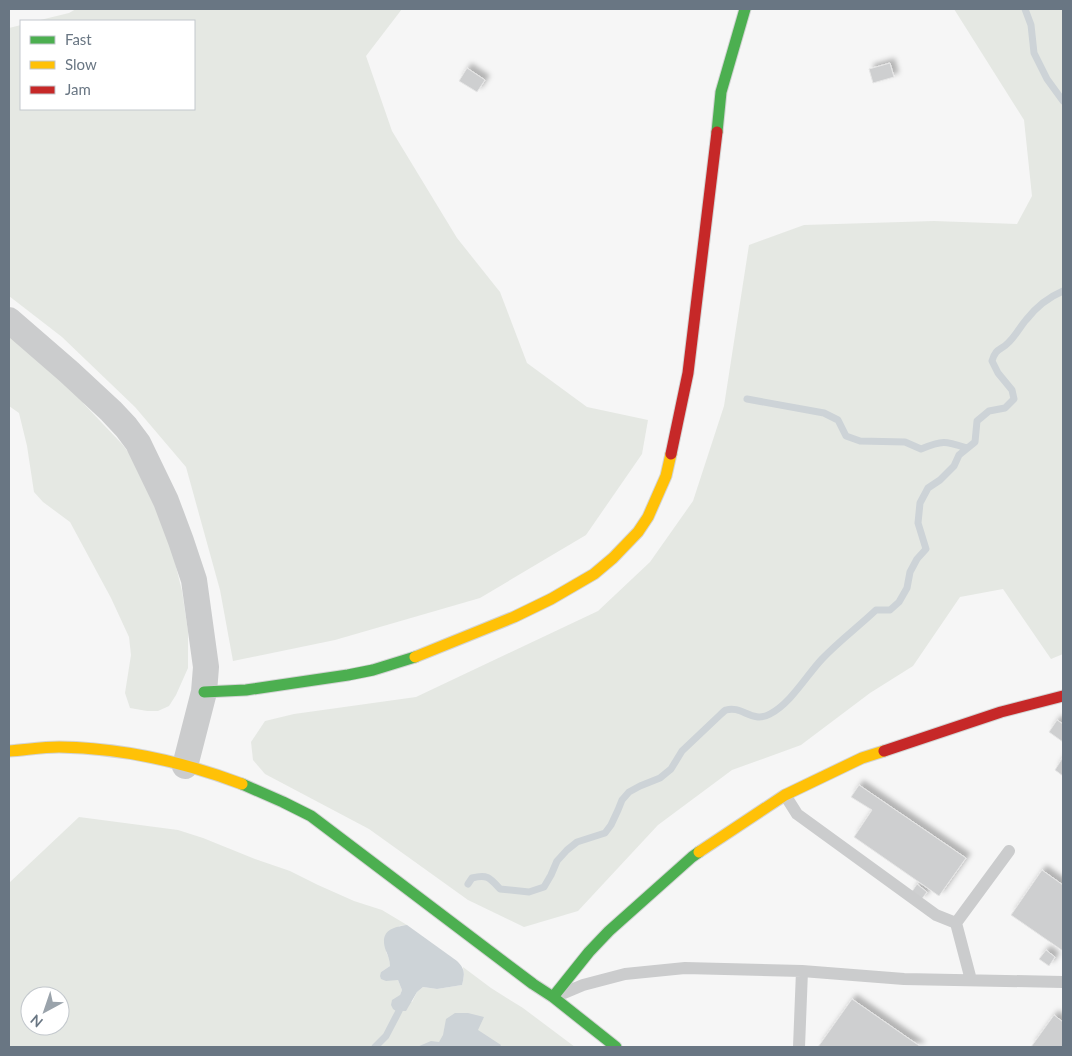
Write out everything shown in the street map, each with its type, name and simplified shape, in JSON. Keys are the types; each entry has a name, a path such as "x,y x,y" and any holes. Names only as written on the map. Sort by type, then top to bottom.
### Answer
{"street":[{"path":"204,692 246,690 348,675 373,670 410,658 514,617 551,599 594,574 613,558 638,532 648,517 666,476 688,373 721,92 745,9"},
{"path":"9,320 69,372 126,427 138,443 166,501 182,541 194,580 206,667 204,692 185,766"},
{"path":"553,997 609,930 692,857 785,795 862,758 1001,712 1063,696"},
{"path":"9,751 57,747 95,749 149,757 213,773 248,786 311,816 533,984 553,997 616,1047"}],"lane":[{"path":"785,795 797,814 936,915 956,924"},
{"path":"956,924 1009,851"},
{"path":"956,924 971,980"},
{"path":"553,997 610,977 685,968 802,971 904,979 1063,982"},
{"path":"799,1047 802,971"}],"shaded area":[{"path":"76,9 402,9 366,56 392,131 457,238 500,292 527,363 587,407 648,420 642,454 586,535 480,598 335,640 233,661 220,590 186,467 135,407 62,337 9,296 9,28 20,25 20,110 195,110 195,20 40,20 69,13"},
{"path":"954,9 1063,9 1063,654 1051,659 1003,589 960,597 913,666 870,693 801,745 732,770 658,825 578,911 524,927 468,900 369,829 265,774 253,760 251,742 265,721 294,714 416,697 598,611 650,562 693,501 724,406 749,245 804,225 934,221 1017,224 1032,196 1024,120"},
{"path":"9,332 75,387 84,404 122,444 149,479 171,546 182,591 188,631 188,668 169,706 158,711 130,708 125,693 131,655 129,637 111,598 70,522 43,502 34,492 27,446 19,413 9,406"},
{"path":"79,817 178,830 290,871 354,901 382,910 407,925 399,926 386,952 390,960 390,966 381,972 398,980 402,990 400,995 412,1002 417,992 423,987 437,989 462,985 463,967 491,988 523,1008 575,1047 9,1047 9,883"},
{"path":"407,925 457,961 462,966 464,977 462,985 437,989 423,987 417,992 406,1011 396,1011 391,1005 392,1000 400,995 402,990 398,980 386,981 381,979 380,976 381,972 390,966 384,939 391,929"},
{"path":"455,1013 468,1013 484,1017 478,1030 501,1045 500,1047 417,1047 431,1041 439,1042 443,1035 446,1019"}],"building":[{"path":"890,63 894,77 873,83 869,69"},
{"path":"467,68 485,80 477,92 459,81"},
{"path":"1057,720 1063,724 1063,742 1049,732"},
{"path":"1063,757 1063,776 1055,770"},
{"path":"859,785 966,858 939,896 854,837 872,810 851,797"},
{"path":"1042,870 1063,885 1063,951 1011,915"},
{"path":"917,884 927,892 921,900 911,893"},
{"path":"1046,950 1055,957 1049,966 1039,959"},
{"path":"852,999 921,1047 818,1047"},
{"path":"1054,1015 1063,1022 1063,1047 1031,1047"}],"waterway":[{"path":"1025,9 1031,25 1034,53 1047,79 1063,101"},
{"path":"468,884 472,878 482,876 491,880 500,889 529,892 544,887 557,861 567,850 577,842 605,833 611,825 622,800 629,792 660,778 671,769 682,751 724,711 732,709 758,717 770,714 785,703 828,652 876,610 890,610 899,602 907,588 910,572 917,559 926,549 918,523 920,503 928,488 940,480 954,466 959,455 975,442 977,421 989,411 1005,408 1014,399 1012,390 998,373 992,361 997,351 1006,345 1038,307 1063,291"},
{"path":"747,399 824,413 838,420 846,436 860,441 905,442 921,449 934,444 944,443 967,448"},
{"path":"375,1047 386,1036 399,1011"}],"traffic: fast":[{"path":"717,132 721,92 745,9"},
{"path":"204,692 246,690 348,675 373,670 415,657"},
{"path":"242,784 311,816 533,984 553,997 616,1047"},
{"path":"553,997 589,952 609,931 699,852"}],"traffic: slow":[{"path":"415,657 514,617 551,599 594,574 613,558 638,532 648,517 666,476 671,454"},
{"path":"9,751 59,747 129,753 198,769 242,784"},
{"path":"699,852 785,795 862,758 884,751"}],"traffic: jam":[{"path":"671,454 688,373 717,132"},
{"path":"884,751 1001,712 1063,696"}]}
